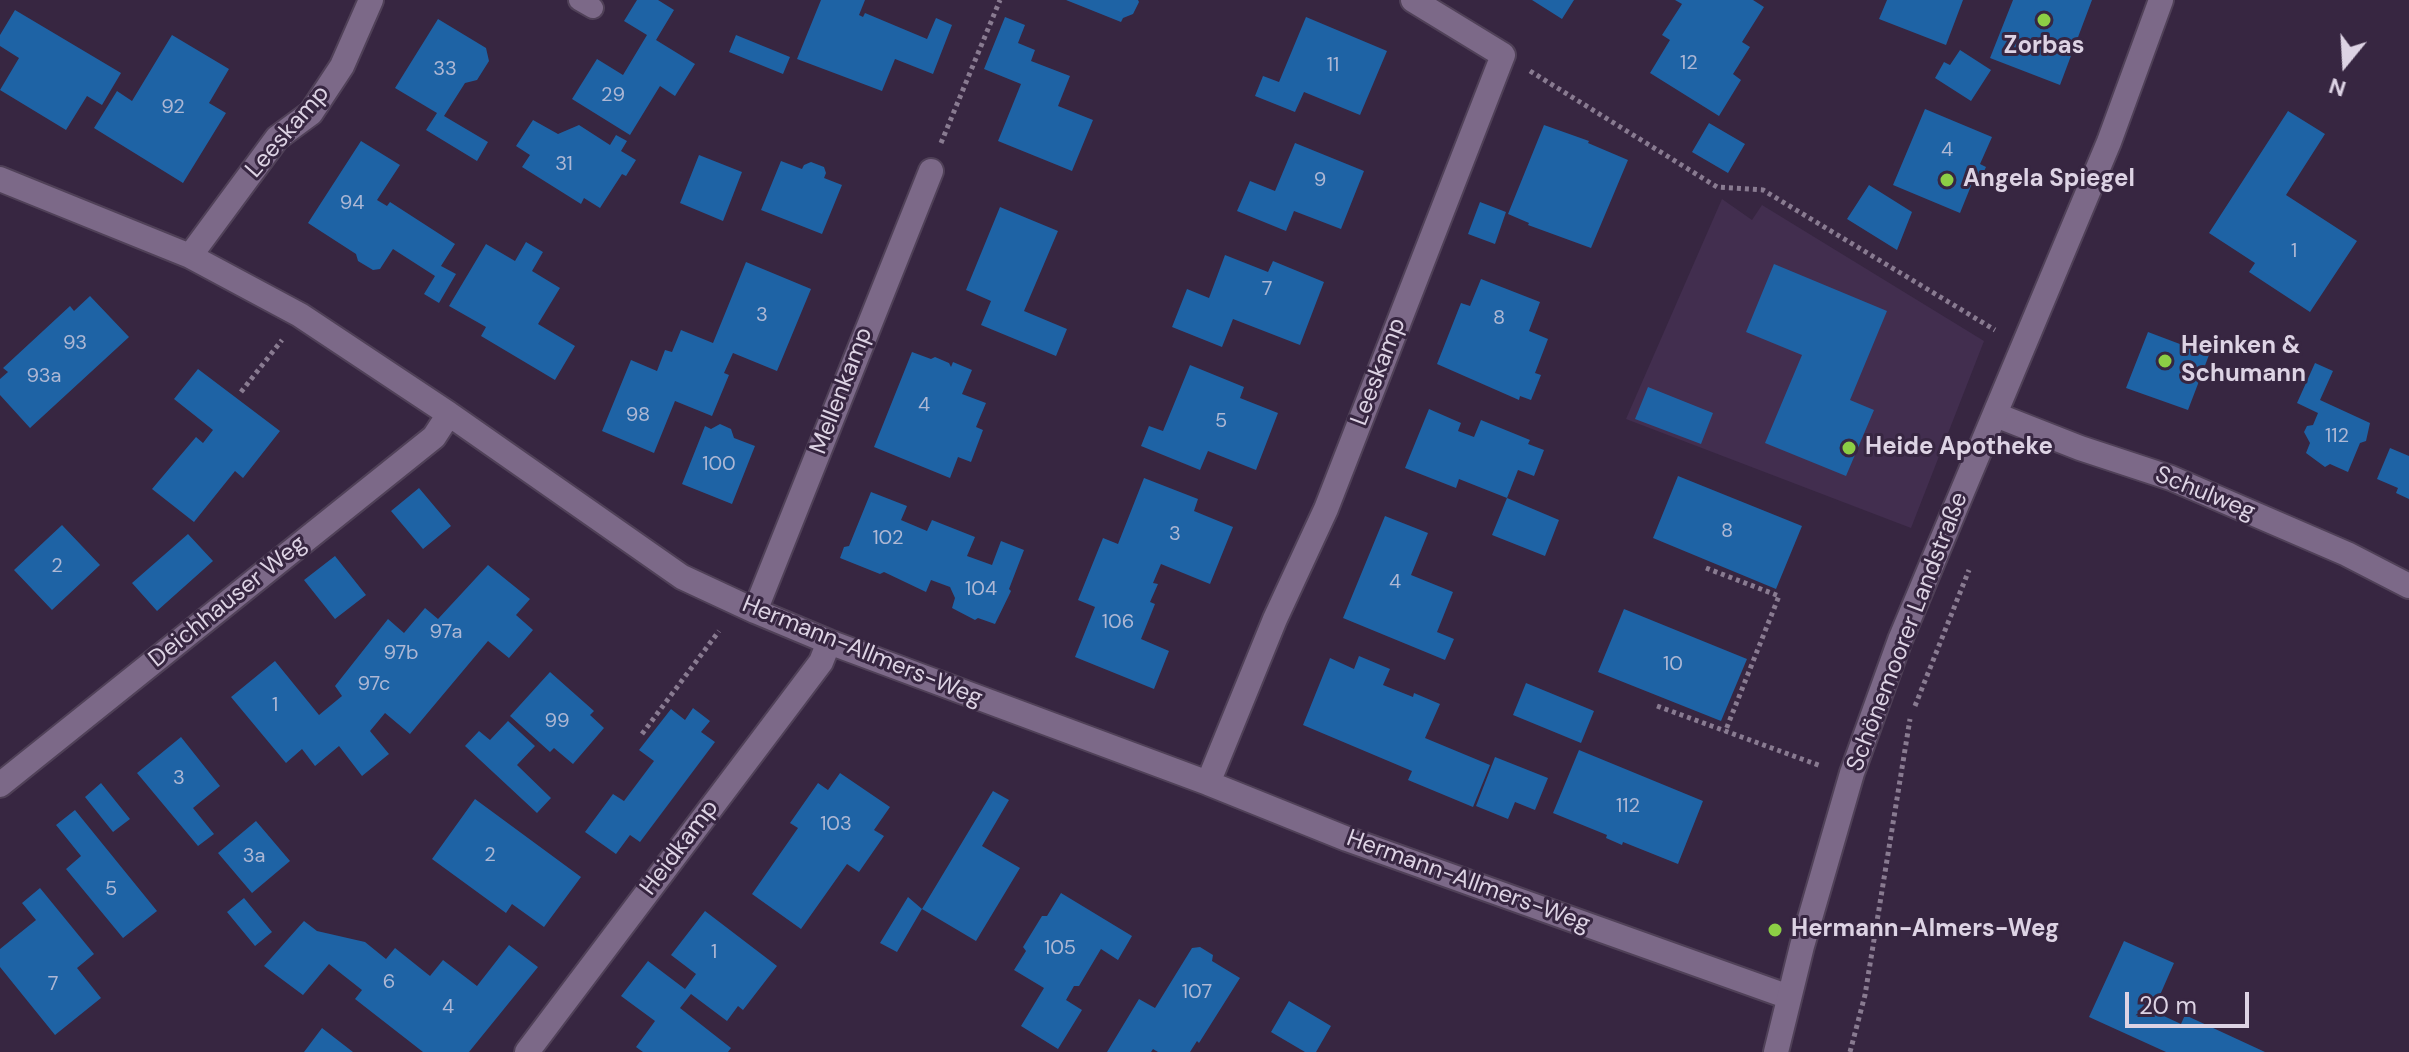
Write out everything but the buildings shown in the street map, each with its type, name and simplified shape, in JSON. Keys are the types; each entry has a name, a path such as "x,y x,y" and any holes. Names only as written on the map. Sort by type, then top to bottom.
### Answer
{"street":[{"name":"Leeskamp","path":"190,256 277,138 311,113 342,66 371,0"},
{"path":"1413,0 1503,55"},
{"name":"Schönemoorer Landstraße","path":"1776,1052 1852,773 1900,640 2109,142 2161,0"},
{"name":"Leeskamp","path":"1208,783 1275,619 1326,509 1503,55"},
{"name":"Mellenkamp","path":"745,606 931,171"},
{"name":"Hermann-Allmers-Weg","path":"0,179 190,256 300,315 449,414 682,577 745,606 829,642 1208,783 1347,839 1789,997"},
{"name":"Deichhauser Weg","path":"0,785 434,437 449,414"},
{"name":"Schulweg","path":"1996,415 2080,448 2171,478 2347,554 2409,586"},
{"name":"Heidkamp","path":"527,1052 821,662 829,642"}],"path":[{"path":"931,171 1000,0"},
{"path":"1503,55 1717,187 1763,190 1994,331 1999,318"},
{"path":"241,392 300,315"},
{"path":"1850,1052 1865,995 1909,722 1973,560"},
{"path":"1706,568 1779,596 1725,732"},
{"path":"642,734 721,628 745,606"},
{"path":"1657,706 1809,764 1852,773"}],"shaded area":[{"path":"1722,199 1752,220 1762,205 1984,341 1911,528 1626,419"}],"place":[{"name":"Zorbas","path":"2044,20"},
{"name":"Angela Spiegel","path":"1947,180"},
{"name":"Heinken & Schumann","path":"2165,361"},
{"name":"Heide Apotheke","path":"1849,448"},
{"name":"Hermann-Almers-Weg","path":"1775,930"}]}
